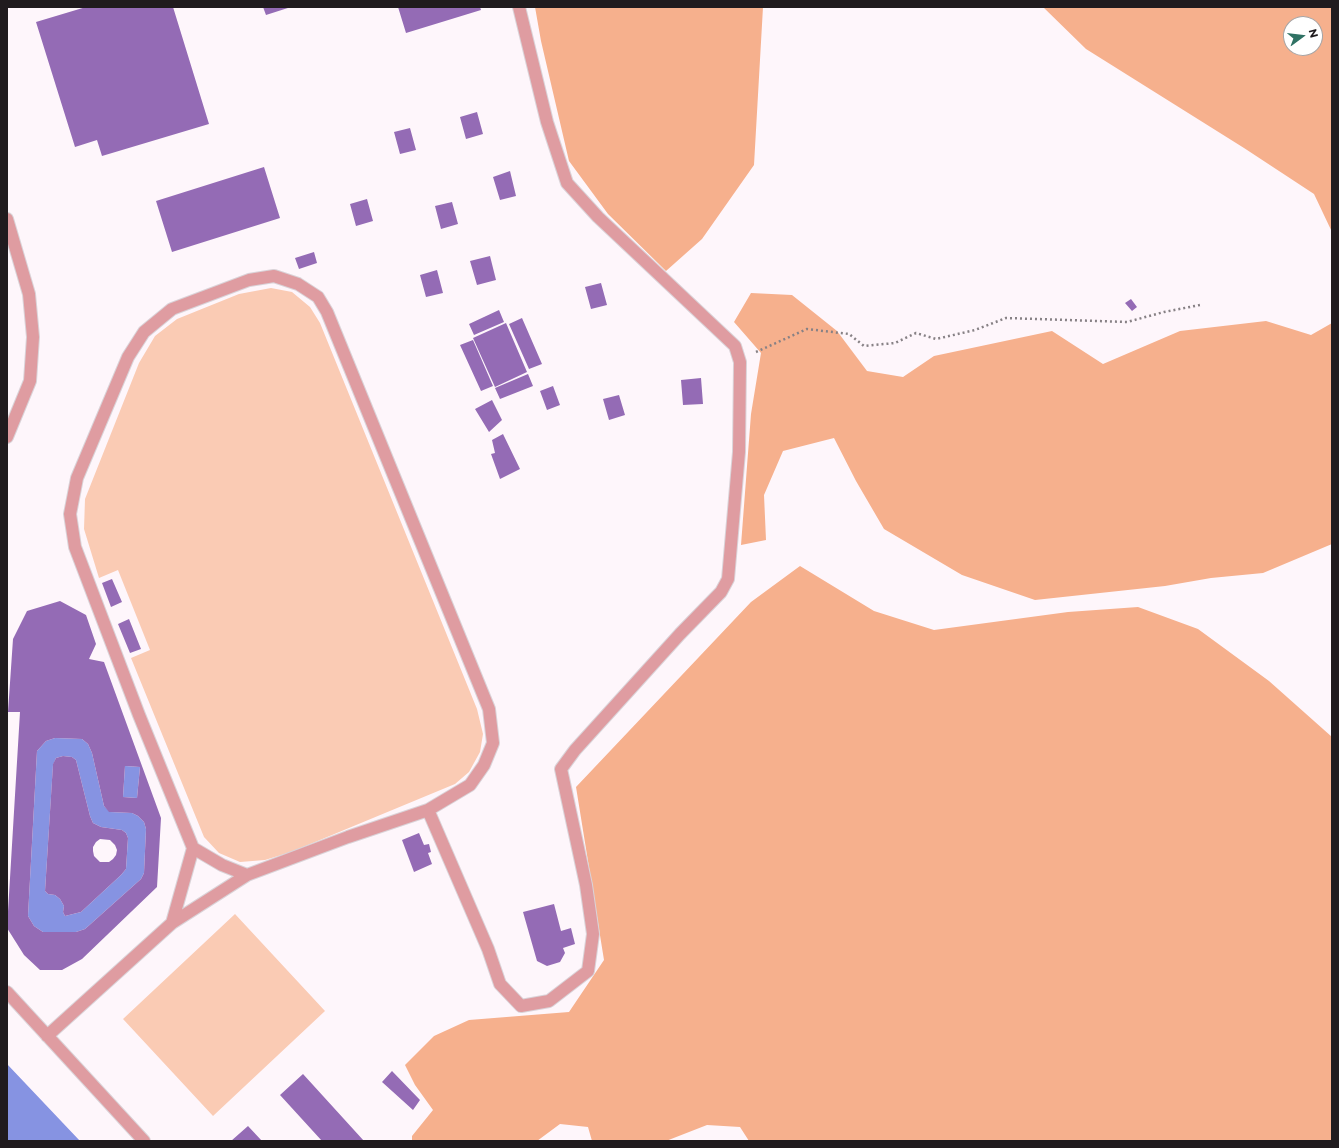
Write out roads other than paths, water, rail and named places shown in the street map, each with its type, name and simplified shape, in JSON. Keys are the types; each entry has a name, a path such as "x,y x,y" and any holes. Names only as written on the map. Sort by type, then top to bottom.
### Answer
{"street":[{"path":"428,810 488,949 500,984 521,1006 549,1001 588,971 593,934 586,885 561,769 576,750 664,652 721,592 728,579 739,452 740,362 735,346 598,217 567,183 547,122 519,7"},
{"path":"7,219 29,294 33,337 30,381 7,437"},
{"path":"47,1036 172,923 247,875 348,837 428,810 470,785 484,765 493,742 488,709 327,312 318,297 298,284 274,276 249,280 172,309 144,332 128,357 77,478 70,514 75,547 139,715 194,848 222,865 247,875"},
{"path":"172,923 194,848"},
{"path":"7,992 144,1141"}],"water":[{"path":"55,738 82,739 88,744 92,753 104,806 110,812 132,813 138,816 144,822 146,829 144,873 141,879 85,929 76,932 43,932 34,926 28,916 37,751 46,741","holes":["63,756 72,757 76,760 93,823 101,827 122,830 126,833 128,838 126,869 81,912 65,916 63,912 64,906 60,899 55,895 48,894 45,891 53,765 56,758"]},
{"path":"125,766 140,767 137,798 123,797"},
{"path":"7,1064 80,1141 7,1141"}]}
